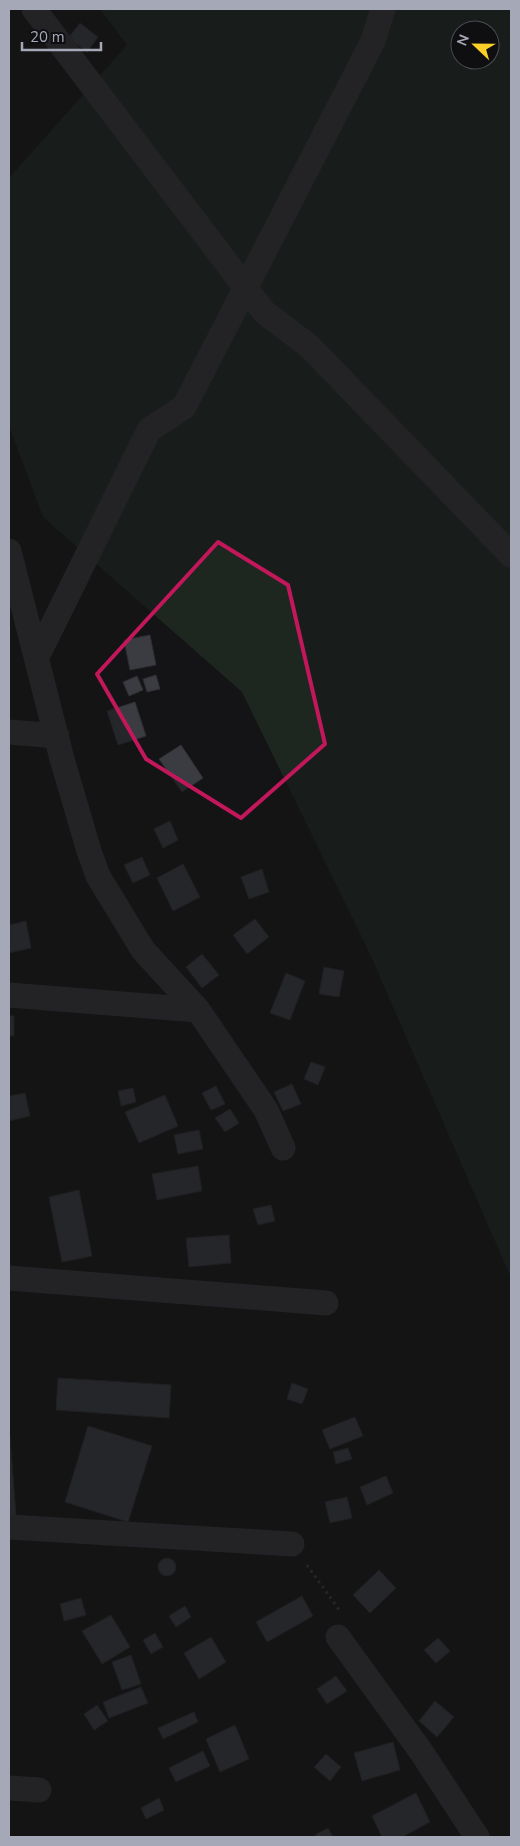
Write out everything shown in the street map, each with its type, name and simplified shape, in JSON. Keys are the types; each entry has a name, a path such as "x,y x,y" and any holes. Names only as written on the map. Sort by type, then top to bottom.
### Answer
{"street":[{"path":"34,9 264,312 309,346 511,555"},
{"path":"37,657 149,430 184,407 373,41 383,9"},
{"path":"9,551 89,851 104,887 143,950 198,1010 266,1110 283,1148"},
{"path":"9,732 57,736"},
{"path":"9,995 198,1010"},
{"path":"9,1278 326,1303"},
{"path":"9,1527 292,1544"},
{"path":"338,1637 422,1753 477,1837"},
{"path":"9,1788 39,1790"}],"path":[{"path":"292,1544 344,1617 344,1639 338,1637"}],"highlighted area":[{"path":"218,542 288,585 325,744 241,818 146,759 97,674"}],"shaded area":[{"path":"100,9 511,9 511,1278 370,954 242,692 43,517 9,426 9,178 127,45"}],"building":[{"path":"80,23 98,37 87,52 68,38"},
{"path":"150,635 156,665 130,670 124,640"},
{"path":"156,675 160,689 147,692 143,679"},
{"path":"137,676 143,690 129,696 123,682"},
{"path":"135,702 146,736 118,745 107,711"},
{"path":"181,745 203,778 182,792 159,759"},
{"path":"170,821 178,840 163,848 154,829"},
{"path":"142,857 150,875 133,883 124,865"},
{"path":"183,864 200,897 173,911 157,878"},
{"path":"262,869 269,892 249,899 241,877"},
{"path":"255,919 269,937 247,954 233,935"},
{"path":"26,921 31,948 9,953 9,925"},
{"path":"202,954 219,975 202,988 186,967"},
{"path":"324,967 344,971 339,997 319,994"},
{"path":"286,973 305,981 290,1020 270,1013"},
{"path":"9,1016 14,1016 14,1036 9,1036"},
{"path":"311,1062 325,1067 318,1085 304,1079"},
{"path":"292,1084 301,1104 283,1111 274,1092"},
{"path":"216,1086 225,1104 211,1110 202,1093"},
{"path":"133,1088 136,1102 121,1106 118,1091"},
{"path":"25,1093 30,1116 9,1121 9,1096"},
{"path":"165,1095 178,1126 139,1143 125,1112"},
{"path":"230,1109 239,1123 225,1132 215,1118"},
{"path":"199,1130 203,1149 178,1154 174,1135"},
{"path":"198,1166 202,1191 157,1200 152,1174"},
{"path":"79,1190 92,1256 62,1262 49,1197"},
{"path":"271,1205 275,1221 258,1225 253,1209"},
{"path":"229,1235 231,1263 189,1267 186,1238"},
{"path":"58,1378 171,1385 169,1418 56,1410"},
{"path":"292,1383 308,1389 302,1404 287,1399"},
{"path":"355,1417 363,1436 330,1449 322,1430"},
{"path":"88,1426 152,1446 128,1522 65,1502"},
{"path":"9,1437 16,1516 9,1517"},
{"path":"348,1448 352,1459 336,1464 333,1452"},
{"path":"386,1476 393,1493 367,1505 360,1487"},
{"path":"347,1497 352,1518 330,1523 325,1502"},
{"path":"163,1558 171,1558 176,1563 174,1574 163,1576 158,1571 158,1563"},
{"path":"379,1570 396,1588 370,1613 353,1595"},
{"path":"302,1596 313,1616 267,1642 256,1622"},
{"path":"81,1598 86,1615 64,1621 60,1604"},
{"path":"185,1606 191,1617 176,1627 169,1616"},
{"path":"111,1615 130,1647 102,1664 82,1631"},
{"path":"155,1633 163,1647 151,1654 143,1640"},
{"path":"211,1637 226,1662 199,1679 184,1653"},
{"path":"438,1638 450,1651 436,1663 424,1650"},
{"path":"131,1655 141,1684 122,1690 112,1662"},
{"path":"336,1676 347,1691 327,1704 317,1689"},
{"path":"141,1687 148,1703 109,1718 103,1702"},
{"path":"435,1701 454,1717 437,1737 419,1721"},
{"path":"97,1705 108,1721 94,1730 84,1714"},
{"path":"194,1712 198,1722 163,1739 158,1728"},
{"path":"235,1725 249,1759 220,1772 206,1739"},
{"path":"393,1742 400,1770 362,1781 354,1753"},
{"path":"203,1751 210,1766 176,1782 169,1768"},
{"path":"326,1754 341,1767 330,1781 314,1767"},
{"path":"416,1793 430,1822 402,1837 382,1837 372,1816"},
{"path":"159,1798 164,1810 146,1819 141,1808"},
{"path":"328,1828 333,1837 316,1837 315,1835"}]}
